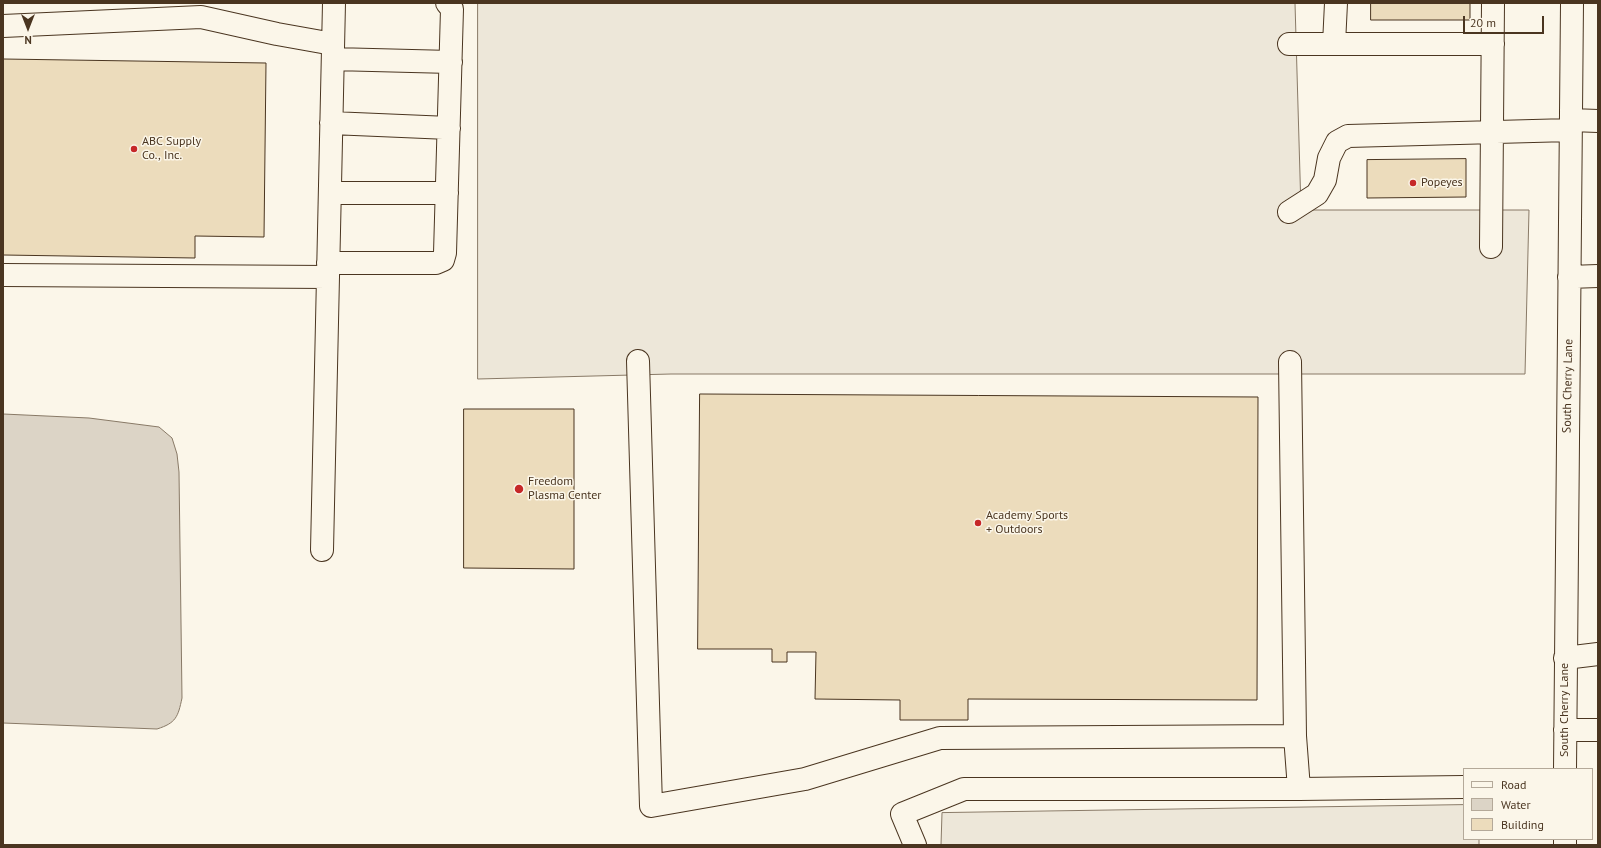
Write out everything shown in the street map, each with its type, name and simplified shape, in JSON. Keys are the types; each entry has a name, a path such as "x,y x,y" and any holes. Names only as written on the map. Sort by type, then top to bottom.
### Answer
{"street":[{"path":"322,550 334,3"},
{"path":"1334,44 1336,3"},
{"path":"1491,247 1493,3"},
{"name":"South Cherry Lane","path":"1565,768 1572,3"},
{"path":"3,275 328,270 436,263 443,260 445,253 451,62 449,6"},
{"path":"3,26 201,18 277,34 333,51 451,62"},
{"path":"1289,44 1493,44"},
{"path":"1289,212 1317,194 1325,180 1329,158 1337,142 1348,136 1492,134 1598,121"},
{"path":"331,123 449,128"},
{"path":"330,193 447,193"},
{"path":"1569,277 1598,276"},
{"path":"638,362 651,806 805,779 940,738 1295,736"},
{"path":"1290,362 1295,736 1299,789"},
{"path":"1566,658 1598,654"},
{"path":"1565,730 1598,730"},
{"path":"915,845 902,814 964,789 1299,789 1463,787"}],"shaded area":[{"path":"478,3 1295,3 1301,210 1529,210 1525,374 671,374 478,379"},
{"path":"1463,805 1463,840 1479,840 1479,845 941,845 942,813"}],"water":[{"path":"3,414 89,418 159,427 172,438 177,454 179,472 182,698 177,715 172,722 163,727 157,729 3,723"}],"building":[{"path":"1371,3 1470,3 1470,20 1371,20"},
{"name":"ABC Supply Co., Inc.","path":"3,59 266,63 264,237 195,236 195,258 3,255"},
{"path":"1466,159 1466,197 1367,198 1367,160"},
{"name":"Academy Sports + Outdoors","path":"700,394 1258,397 1257,700 968,699 968,720 900,720 900,700 815,699 816,652 787,652 787,662 772,662 772,649 698,649"},
{"name":"Freedom Plasma Center","path":"464,409 574,409 574,569 464,568"}],"place":[{"name":"ABC Supply Co., Inc.","path":"134,149"},
{"name":"Popeyes","path":"1413,183"},
{"name":"Freedom Plasma Center","path":"519,489"},
{"name":"Academy Sports + Outdoors","path":"978,523"}]}
